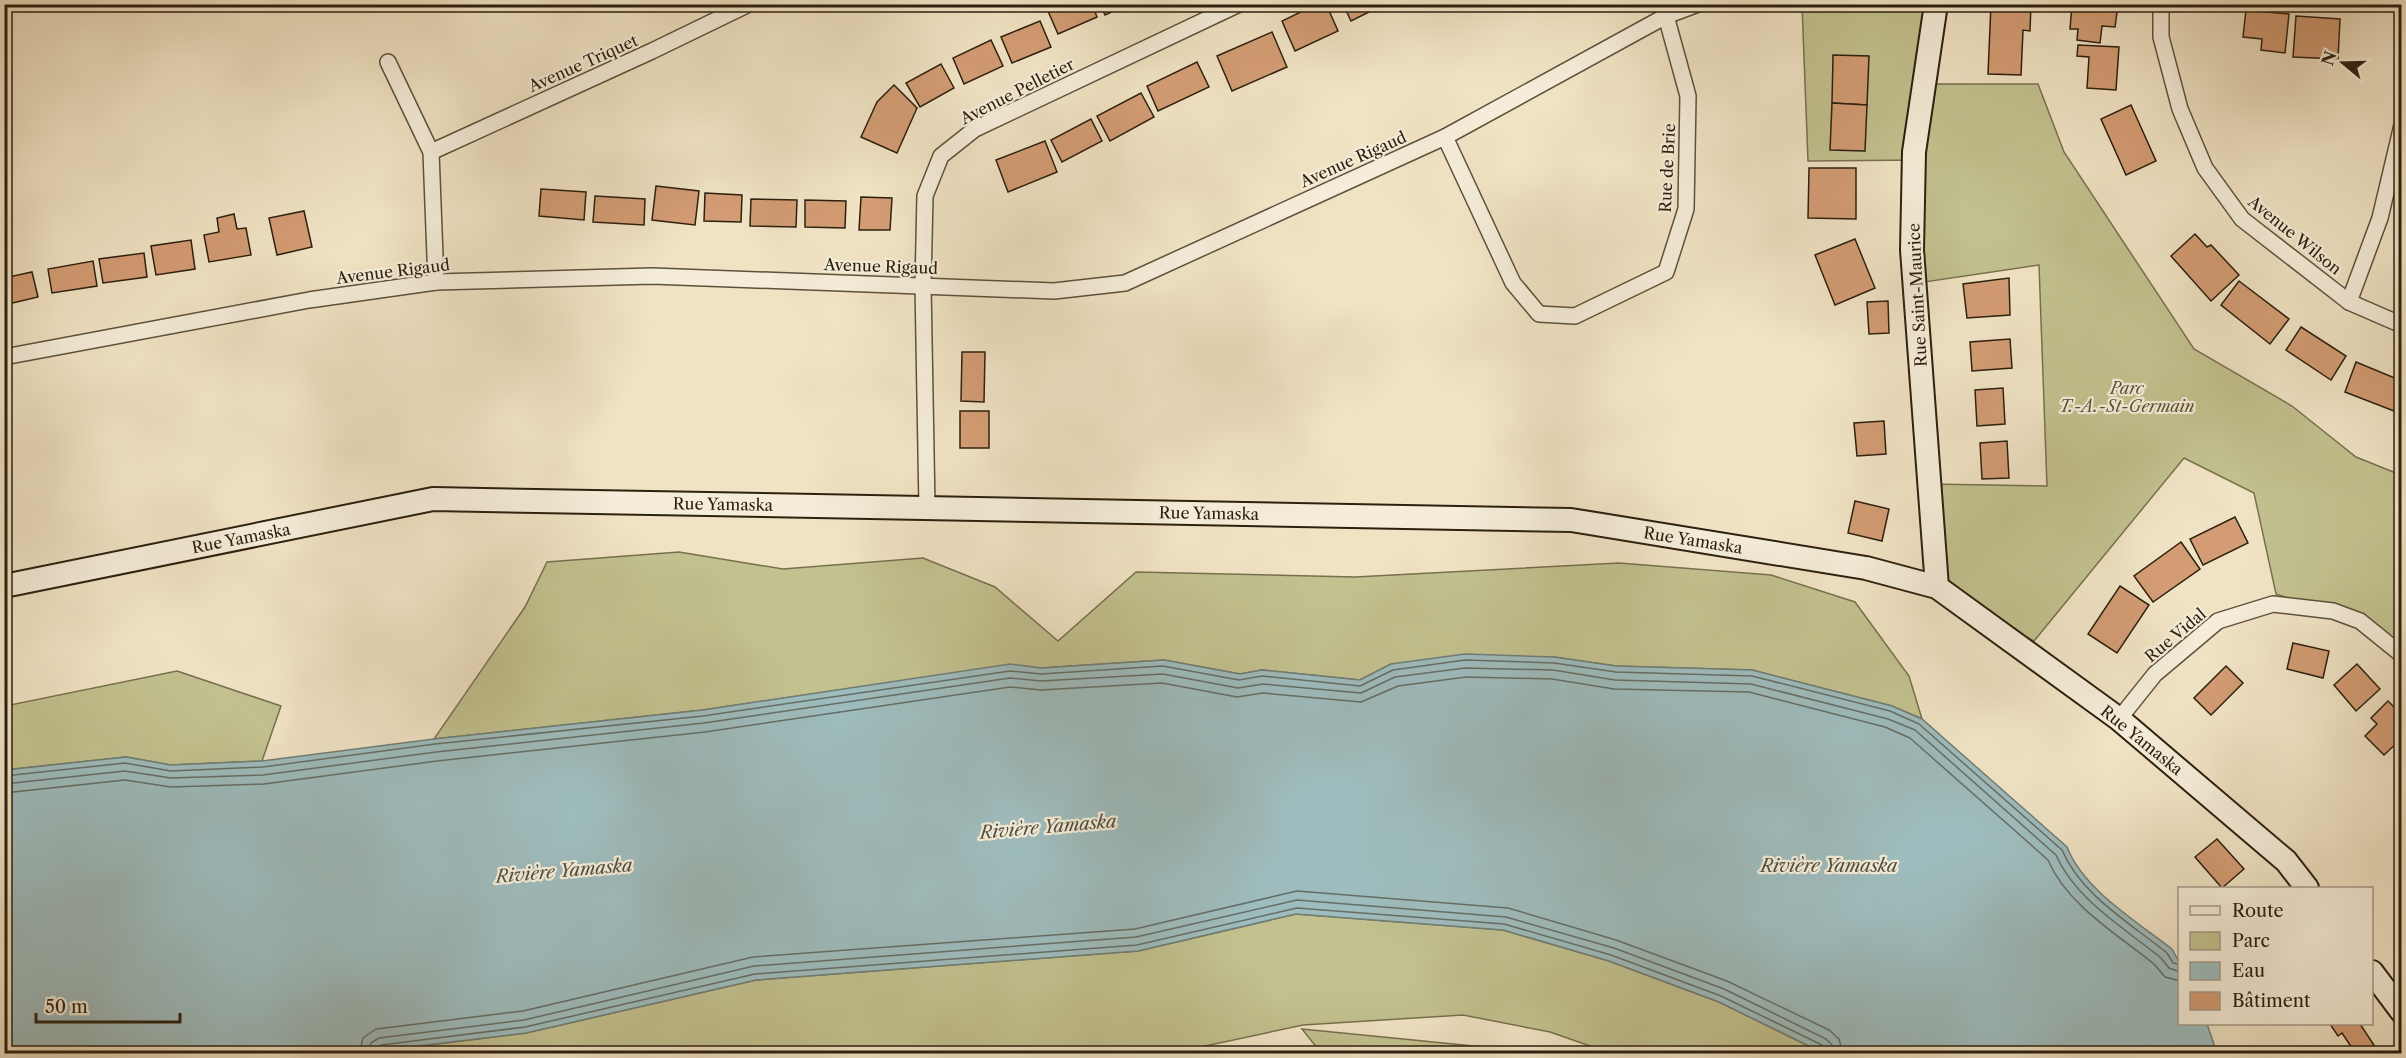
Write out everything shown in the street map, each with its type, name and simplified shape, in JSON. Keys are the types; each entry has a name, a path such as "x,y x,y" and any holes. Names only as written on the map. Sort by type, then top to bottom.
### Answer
{"street":[{"name":"Avenue Triquet","path":"431,152 749,4"},
{"name":"Avenue Pelletier","path":"927,508 923,285 925,196 940,156 975,129 1239,4"},
{"name":"Avenue Rigaud","path":"4,357 309,300 436,282 652,276 1054,291 1125,283 1445,137 1666,16 1698,4"},
{"name":"Rue Saint-Maurice","path":"1935,4 1914,152 1912,250 1937,587"},
{"name":"Avenue Wilson","path":"2161,4 2161,37 2180,109 2205,168 2242,219 2349,302 2402,325"},
{"name":"Rue de Brie","path":"1445,137 1513,283 1539,314 1575,316 1666,272 1686,209 1688,96 1666,16"},
{"path":"388,62 431,152 436,282"},
{"path":"2349,302 2380,218 2402,125"},
{"name":"Rue Yamaska","path":"4,586 433,499 1571,520 1866,568 1937,587 2119,719 2286,861 2306,887"},
{"name":"Rue Vidal","path":"2119,719 2155,674 2218,621 2273,604 2333,611 2360,621 2402,655"},
{"path":"2373,973 2402,1012"}],"green space":[{"name":"Parc T.-A.-St-Germain","path":"1802,5 1927,5 1921,84 2038,84 2064,152 2194,349 2292,406 2356,457 2401,475 2401,648 2385,631 2276,594 2254,493 2184,458 2034,641 1937,587 1930,484 2047,486 2039,265 1918,283 1919,160 1808,161"},
{"path":"679,552 783,569 923,558 995,587 1058,641 1136,572 1355,577 1619,563 1771,575 1855,602 1909,676 1922,719 1892,706 1752,670 1616,666 1554,657 1391,664 1360,680 1262,670 1240,674 1164,660 1041,668 1010,665 703,710 434,739 525,607 547,562"},
{"path":"177,671 281,706 262,761 171,765 126,757 5,770 5,706"},
{"path":"1296,914 1503,930 1609,961 1719,1002 1823,1053 1610,1053 1550,1032 1463,1015 1303,1025 1182,1051 1151,1054 358,1054 526,1033 756,980 1138,951"},
{"path":"1302,1029 1504,1049 1509,1053 1321,1053"}],"water":[{"name":"Rivière Yamaska","path":"1465,654 1554,657 1616,666 1752,670 1892,706 1922,719 2067,847 2085,877 2112,904 2172,949 2178,960 2178,1025 2207,1025 2217,1053 1823,1053 1719,1002 1609,961 1503,930 1296,914 1138,951 756,980 526,1033 358,1053 5,1053 5,770 126,757 171,765 262,761 434,739 703,710 1010,664 1041,668 1164,660 1240,674 1262,670 1360,680 1391,664"}],"building":[{"path":"1063,4 1092,4 1097,17 1058,34 1048,11"},
{"path":"1100,4 1129,4 1105,15"},
{"path":"1317,4 1326,4 1338,31 1295,51 1282,21"},
{"path":"1343,4 1385,4 1351,21"},
{"path":"1991,4 2031,4 2030,31 2023,30 2021,75 1988,74"},
{"path":"2072,4 2118,5 2115,27 2102,26 2100,43 2077,40 2078,29 2070,29"},
{"path":"2246,10 2289,14 2285,53 2261,50 2262,39 2243,37"},
{"path":"2296,16 2340,19 2338,59 2293,57"},
{"path":"1040,21 1051,47 1012,63 1001,37"},
{"path":"1272,32 1287,67 1232,91 1217,56"},
{"path":"991,40 1003,66 964,84 953,58"},
{"path":"2078,45 2119,47 2116,90 2087,88 2089,57 2077,56"},
{"path":"1833,55 1869,56 1867,105 1832,103"},
{"path":"1197,62 1209,87 1158,111 1147,86"},
{"path":"941,64 954,88 920,107 906,83"},
{"path":"894,85 917,108 897,153 861,137 877,102"},
{"path":"1141,93 1154,117 1110,141 1097,116"},
{"path":"1832,103 1867,105 1865,151 1830,150"},
{"path":"2131,105 2156,161 2126,175 2101,119"},
{"path":"1091,119 1102,141 1062,162 1051,140"},
{"path":"1045,141 1057,172 1008,192 996,160"},
{"path":"1809,168 1856,168 1856,219 1808,218"},
{"path":"656,186 699,191 695,225 652,220"},
{"path":"541,189 586,192 584,220 539,216"},
{"path":"705,193 742,195 741,222 704,221"},
{"path":"595,196 645,199 644,225 593,222"},
{"path":"861,197 892,198 890,230 859,230"},
{"path":"751,199 797,200 796,227 750,226"},
{"path":"805,200 846,201 845,228 805,227"},
{"path":"304,211 312,247 277,255 269,218"},
{"path":"234,214 237,229 246,228 251,255 209,262 204,235 219,232 217,218"},
{"path":"2195,234 2207,247 2211,245 2239,275 2211,301 2171,256"},
{"path":"1855,239 1875,288 1835,305 1815,255"},
{"path":"191,240 195,269 156,275 151,246"},
{"path":"144,253 147,277 103,283 99,259"},
{"path":"93,261 97,286 52,293 48,269"},
{"path":"32,272 38,297 4,305 4,278"},
{"path":"2009,278 2010,315 1967,318 1963,284"},
{"path":"2239,281 2289,319 2270,344 2221,305"},
{"path":"1888,301 1889,333 1869,334 1867,302"},
{"path":"2301,327 2346,356 2331,380 2286,350"},
{"path":"2010,339 2012,368 1972,371 1970,342"},
{"path":"962,352 985,352 984,402 961,401"},
{"path":"2356,362 2402,381 2402,391 2394,411 2345,392"},
{"path":"2003,388 2005,424 1977,426 1975,390"},
{"path":"960,411 989,411 989,448 960,448"},
{"path":"1884,421 1886,454 1857,456 1854,423"},
{"path":"2007,441 2009,478 1982,479 1980,443"},
{"path":"1855,501 1889,509 1882,541 1848,533"},
{"path":"2235,517 2248,543 2203,565 2190,539"},
{"path":"2181,542 2200,569 2153,602 2134,576"},
{"path":"2120,586 2149,605 2117,653 2088,634"},
{"path":"2293,643 2329,651 2323,678 2287,669"},
{"path":"2357,664 2380,689 2356,711 2334,685"},
{"path":"2226,666 2243,683 2211,715 2194,698"},
{"path":"2388,701 2402,715 2402,738 2384,755 2365,736 2377,724 2371,718"},
{"path":"2217,839 2244,869 2221,887 2195,857"},
{"path":"2331,1025 2361,1025 2374,1045 2361,1054 2356,1054 2342,1033 2338,1036"}]}
